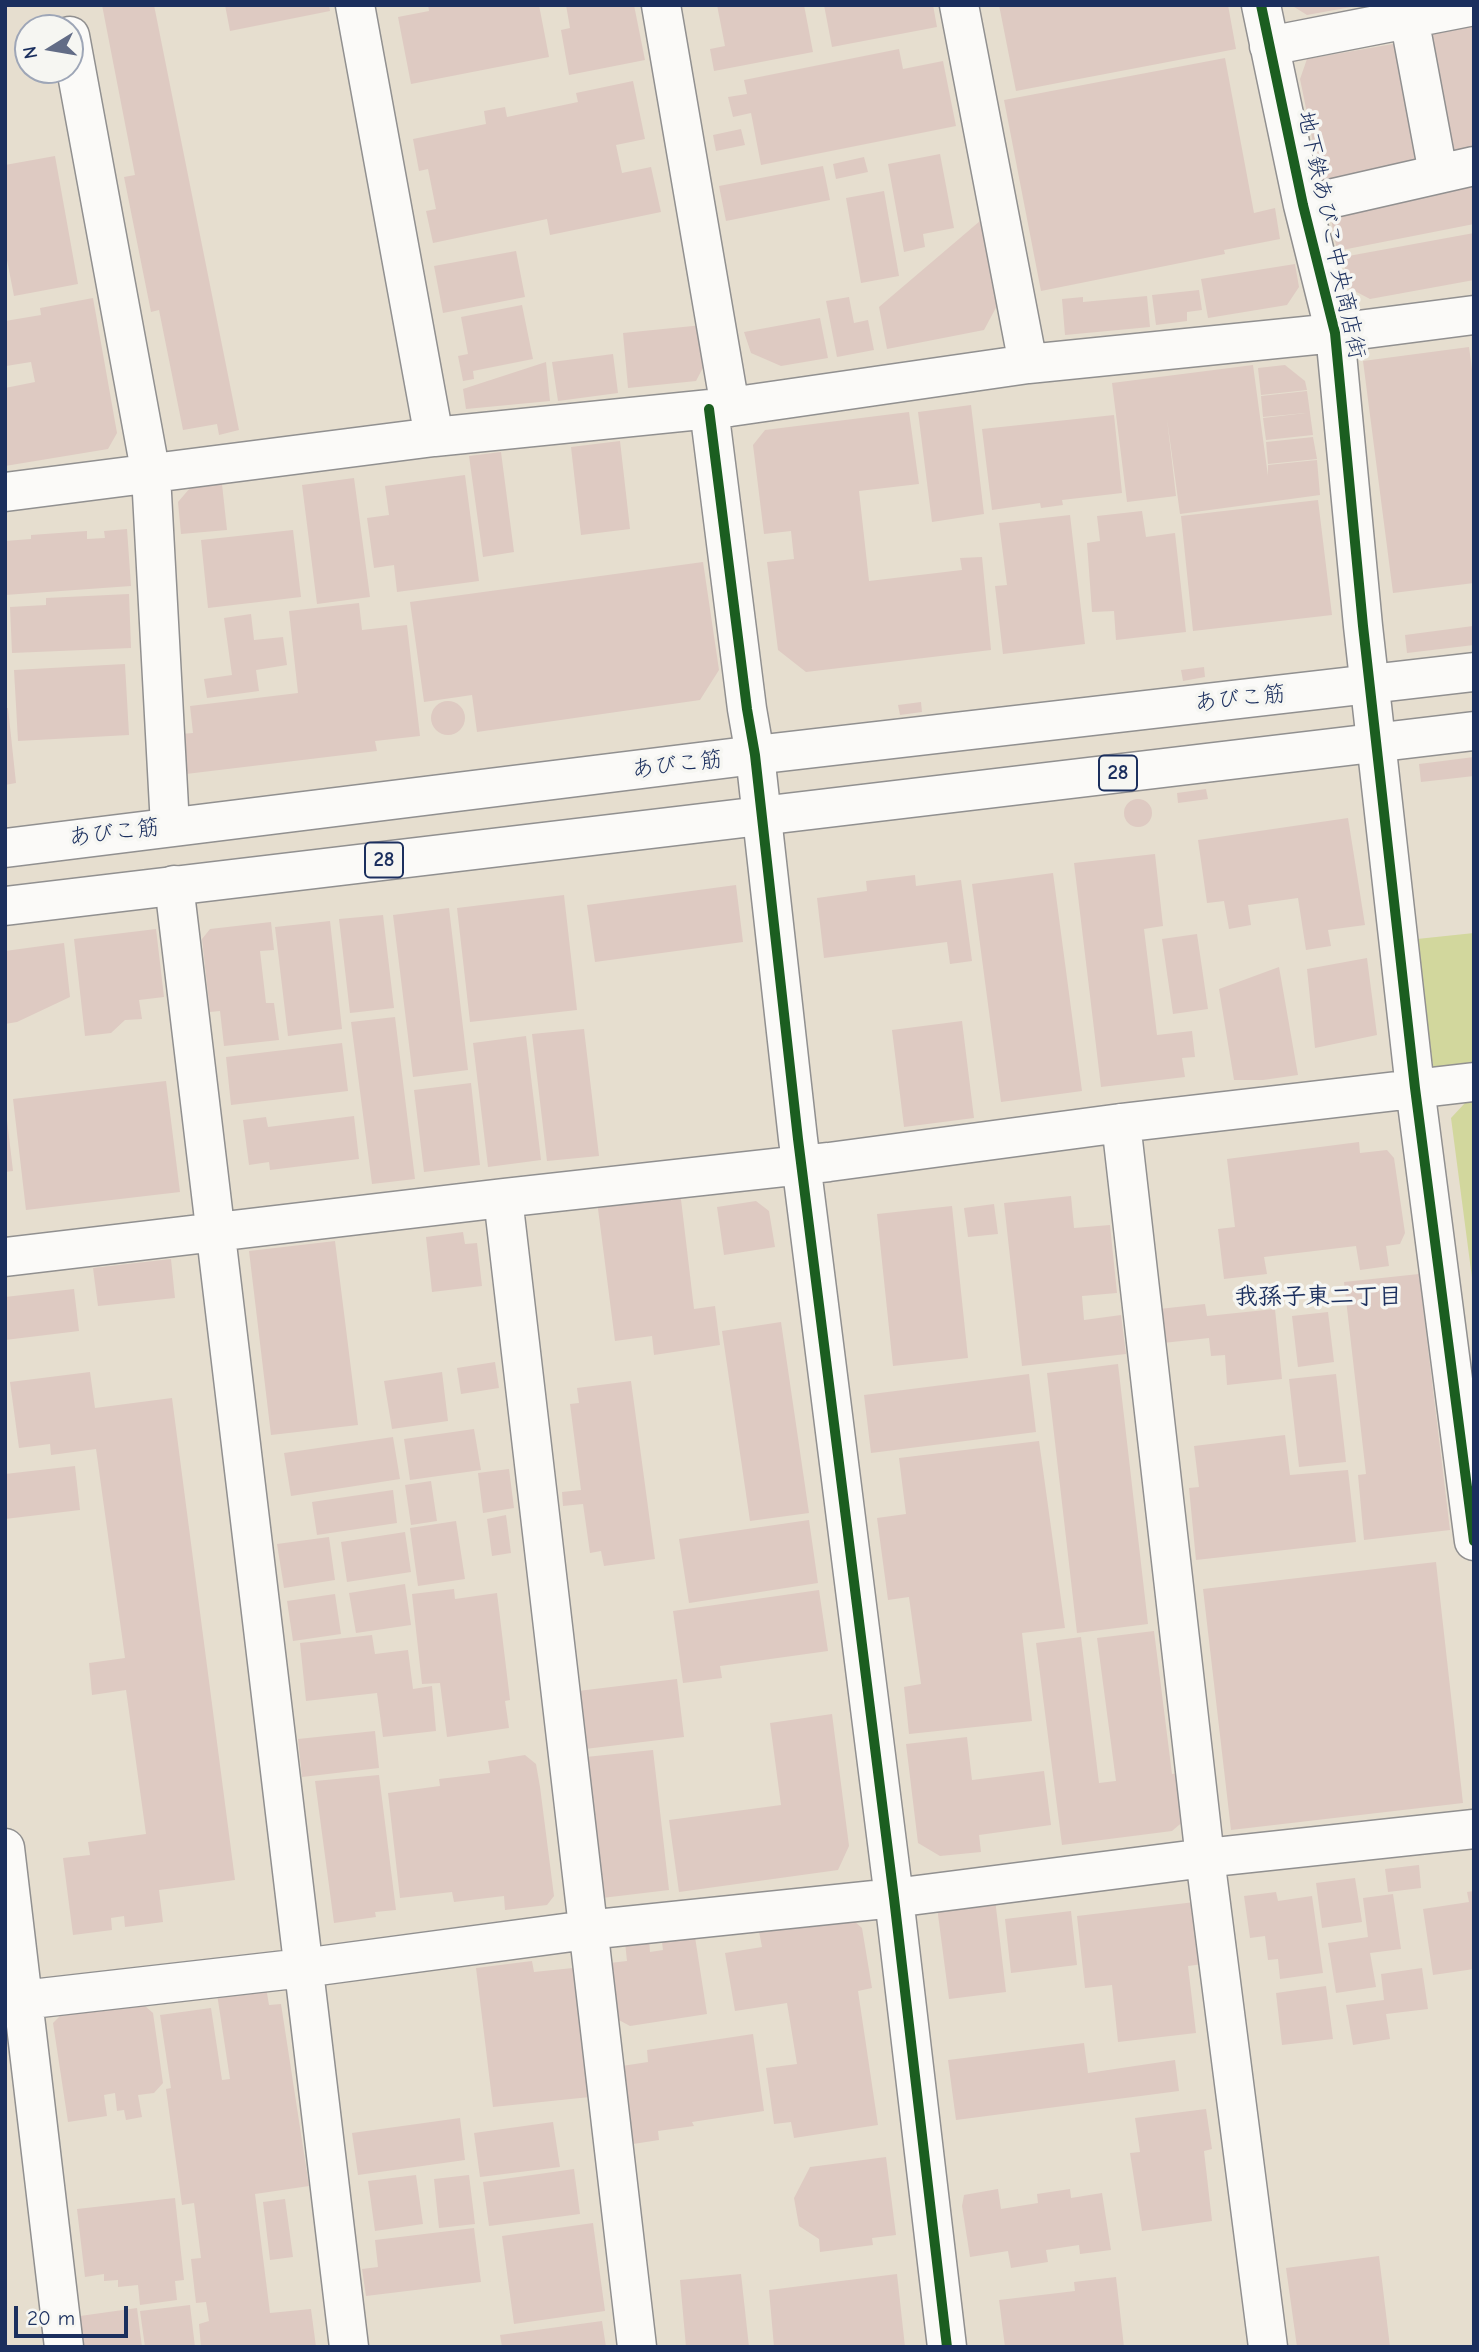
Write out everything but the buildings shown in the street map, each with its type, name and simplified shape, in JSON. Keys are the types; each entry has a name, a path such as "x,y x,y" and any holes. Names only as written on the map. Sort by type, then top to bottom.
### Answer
{"street":[{"path":"355,5 434,437"},
{"path":"661,5 719,408 747,709 755,755 801,1165 894,1898 947,2347"},
{"path":"959,5 1028,364"},
{"name":"地下鉄あびこ中央商店街","path":"1261,5 1303,205 1335,333 1376,742 1415,1088 1474,1541"},
{"path":"1269,46 1474,6"},
{"path":"1303,205 1456,170 1409,18"},
{"path":"79,84 151,475 170,826"},
{"path":"5,492 434,437 719,408 1028,364 1335,333 1474,315"},
{"name":"あびこ筋","path":"5,848 755,755 1474,672"},
{"name":"28","path":"5,906 1474,731"},
{"path":"174,885 349,2347"},
{"path":"5,1257 801,1165 1121,1123 1474,1082"},
{"path":"1121,1123 1205,1858 1269,2347"},
{"path":"503,1198 637,2347"},
{"path":"14,2001 303,1968 587,1930 894,1898 1205,1858 1474,1829"},
{"path":"5,1848 14,2001 64,2347"}],"green space":[{"path":"1474,933 1474,1063 1433,1068 1417,939"},
{"path":"1474,1102 1474,1293 1451,1118 1465,1103"}],"cycle path":[{"path":"1261,5 1303,205 1335,333 1363,626 1415,1088 1474,1541"},
{"path":"709,409 755,755 798,1139 894,1898 947,2347"}],"district":[{"name":"我孫子東二丁目","path":"1318,1297"}]}
